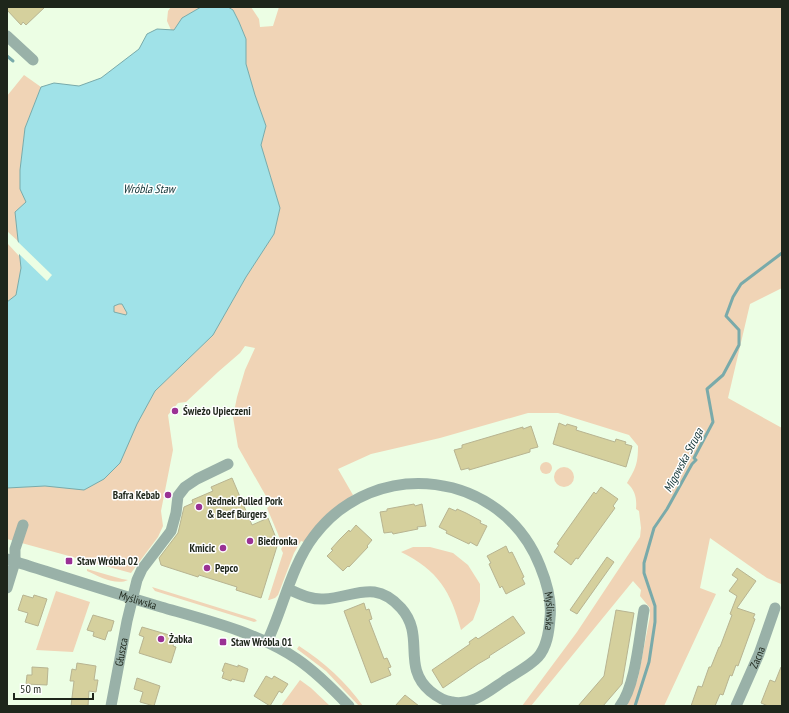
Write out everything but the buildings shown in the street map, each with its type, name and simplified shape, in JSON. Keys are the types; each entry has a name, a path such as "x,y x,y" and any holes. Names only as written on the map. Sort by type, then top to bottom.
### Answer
{"street":[{"path":"7,36 33,60"},
{"name":"Głuszca","path":"111,706 132,598 142,569 171,531 176,513 178,496 185,487 197,478 228,464"},
{"name":"Myśliwska","path":"267,642 275,626 288,590 302,556 313,537 332,517 363,496 395,486 415,483 455,488 476,495 495,507 510,520 534,552 549,592 551,611 549,632 544,648 538,658 484,695 461,703 451,702 437,696 418,678 414,664 414,637 412,626 402,609 393,600 370,591 323,599 309,598 288,590"},
{"path":"7,588 11,560 23,525"},
{"name":"Myśliwska","path":"11,560 225,627 267,642 306,665 331,687 349,706"},
{"name":"Zacna","path":"736,706 759,654 774,608"},
{"path":"620,706 626,697 632,679 644,610"}],"shaded area":[{"path":"171,7 201,7 182,18 174,30 171,30 167,21 168,11"},
{"path":"228,7 251,7 259,19 260,27 273,26 279,7 782,7 782,288 750,304 728,398 782,428 782,582 781,584 767,578 710,538 700,588 716,594 664,706 627,706 638,678 650,616 650,608 640,596 641,590 633,581 531,706 522,706 577,632 640,537 641,528 639,511 636,509 636,498 634,491 627,483 636,465 638,446 629,435 558,413 528,413 440,438 371,454 338,469 353,495 328,513 304,542 301,541 294,553 278,595 275,598 268,600 283,553 281,549 283,546 267,508 271,505 238,447 233,417 245,370 255,348 245,346 240,353 186,402 178,403 168,415 173,450 161,511 163,526 158,537 131,573 7,539 7,488 45,486 137,424 155,391 213,335 246,277 274,234 280,208 261,145 266,126 246,64 246,39 233,10"},
{"path":"24,75 41,87 25,128 20,170 20,189 26,202 15,212 19,242 7,231 7,96"},
{"path":"7,243 21,258 21,268 16,295 7,302"},
{"path":"122,304 127,313 126,316 114,312 114,306"},
{"path":"546,462 550,464 552,468 550,472 546,474 542,472 540,468 542,464"},
{"path":"564,467 571,470 574,477 571,484 564,487 557,484 554,477 557,470"},
{"path":"413,547 430,547 453,553 468,565 480,584 480,601 473,620 461,630 453,604 441,584 425,566 401,552"},
{"path":"87,569 128,580 118,582 107,580 87,571"},
{"path":"152,587 255,619 257,621 254,622 155,591"},
{"path":"56,591 90,602 73,652 36,650"},
{"path":"299,646 334,673 363,706 359,706 326,671 297,649"},
{"path":"300,680 311,688 330,706 281,706"}],"water":[{"name":"Wróbla Staw","path":"201,7 228,7 233,10 239,22 246,39 246,64 266,126 261,145 280,208 274,234 246,277 213,335 155,391 137,424 120,463 104,479 84,490 45,486 7,488 7,302 16,295 21,268 15,212 26,202 20,189 20,170 25,128 41,87 54,83 79,86 101,78 139,49 147,34 157,29 174,30 182,18","holes":["122,304 127,313 126,315 114,312 114,306"]}],"pier":[{"path":"16,240 52,275 47,281 18,253"}],"waterway":[{"path":"7,56 13,61"},
{"name":"Migowska Struga","path":"635,706 649,662 655,622 655,606 644,573 644,563 654,528 667,509 692,464 696,460 694,458 713,422 707,389 723,375 739,345 739,330 726,316 733,297 741,284 782,253"}],"place":[{"name":"Świeżo Upieczeni","path":"175,411"},
{"name":"Bafra Kebab","path":"168,495"},
{"name":"Rednek Pulled Pork & Beef Burgers","path":"199,507"},
{"name":"Biedronka","path":"250,541"},
{"name":"Kmicic","path":"223,548"},
{"name":"Staw Wróbla 02","path":"69,561"},
{"name":"Pepco","path":"207,568"},
{"name":"Żabka","path":"161,639"},
{"name":"Staw Wróbla 01","path":"223,642"}]}
